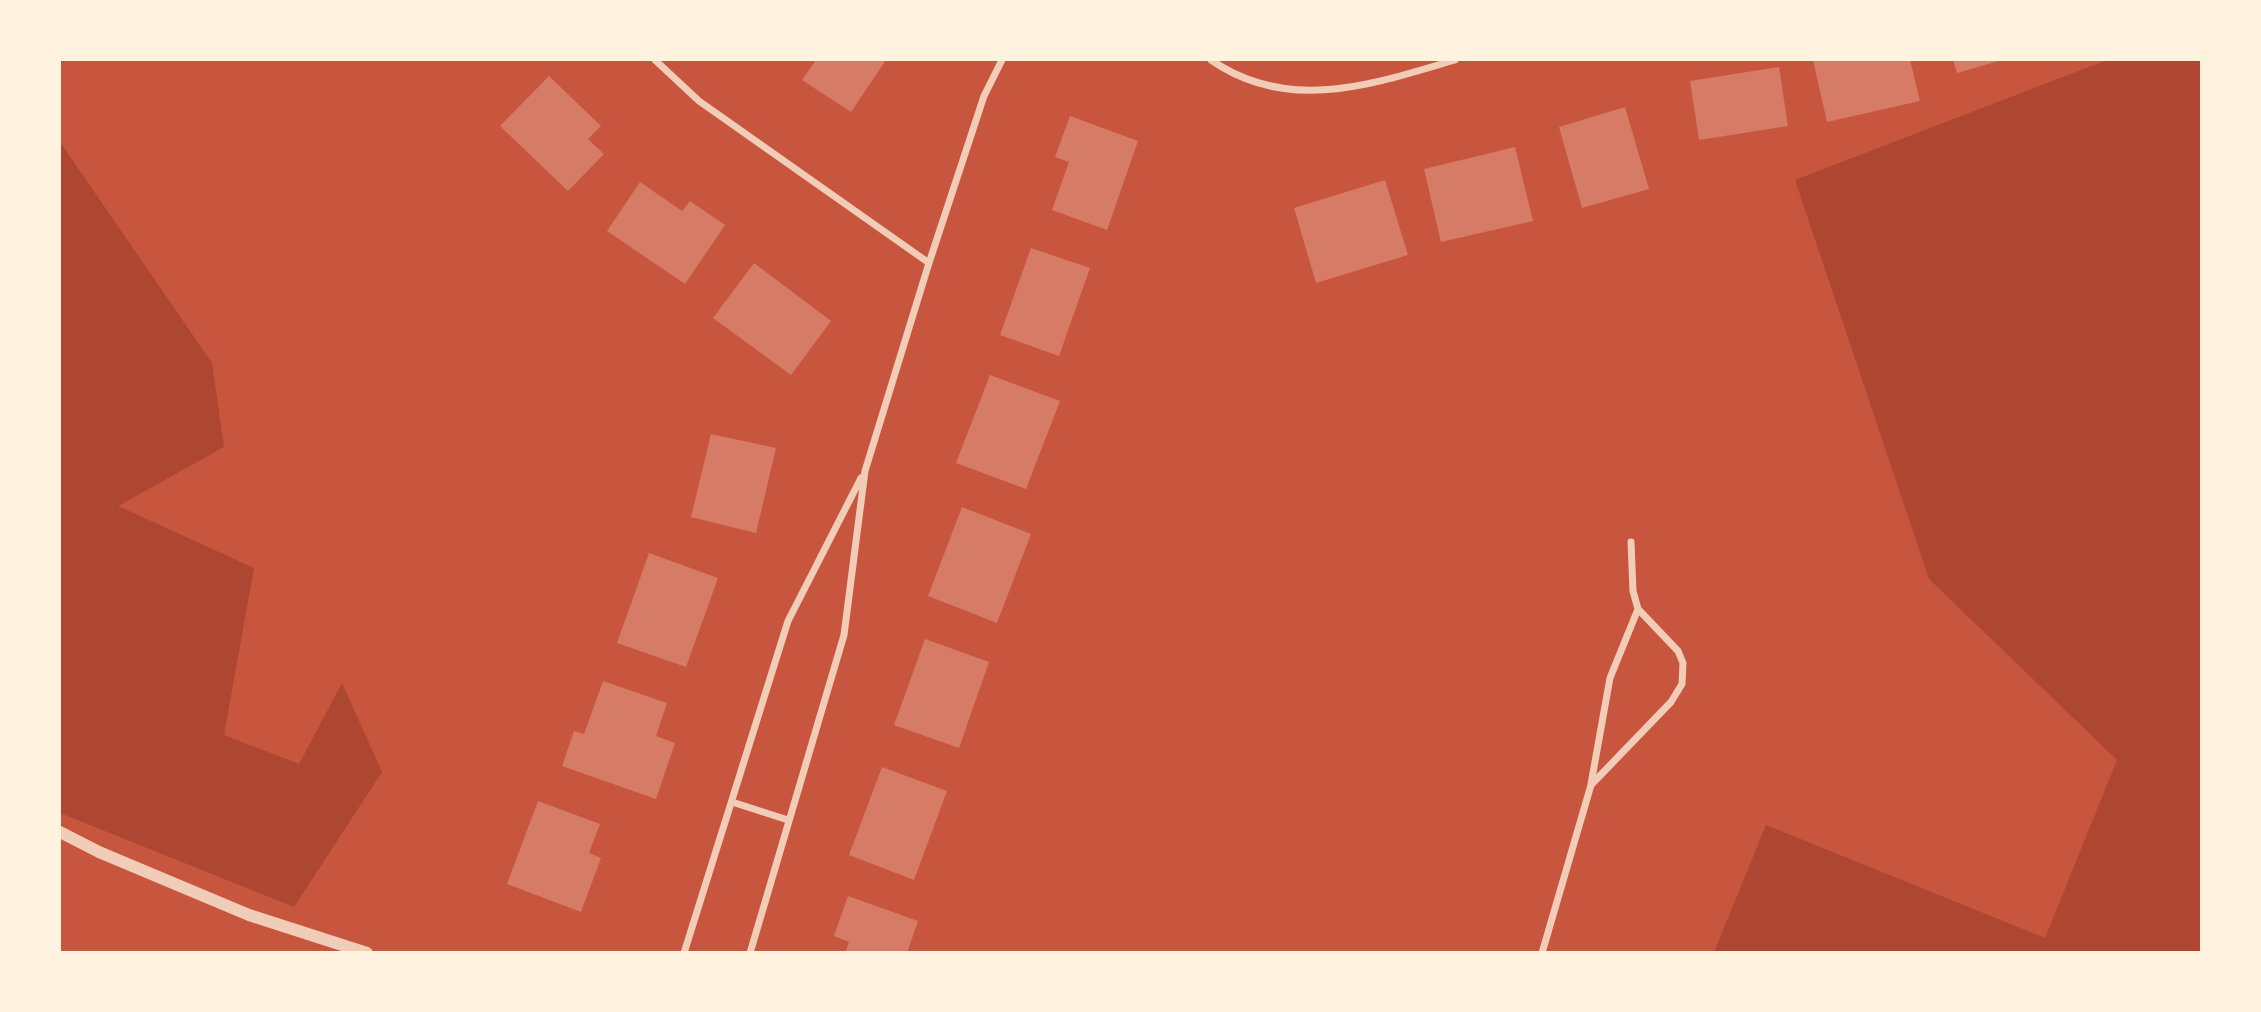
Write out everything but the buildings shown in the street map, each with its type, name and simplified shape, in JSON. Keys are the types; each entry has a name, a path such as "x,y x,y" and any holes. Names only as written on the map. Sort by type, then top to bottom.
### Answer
{"street":[{"path":"655,60 699,101 929,263"},
{"path":"750,953 844,635 865,471 984,96 1002,60"},
{"path":"1211,60 1255,82 1286,90 1339,90 1455,60"},
{"path":"684,953 788,621 865,471"},
{"path":"1591,785 1671,702 1682,684 1683,663 1678,651 1638,608 1633,591 1631,542"},
{"path":"1542,953 1591,785 1610,678 1638,608"},
{"path":"732,803 788,820"},
{"path":"60,832 99,852 249,915 367,953"}],"shaded area":[{"path":"2107,60 2201,60 2201,952 1714,952 1766,825 2045,938 2117,760 1929,579 1795,180"},
{"path":"60,142 212,363 224,447 118,506 254,568 224,735 299,764 342,683 382,772 294,907 60,813"}]}
